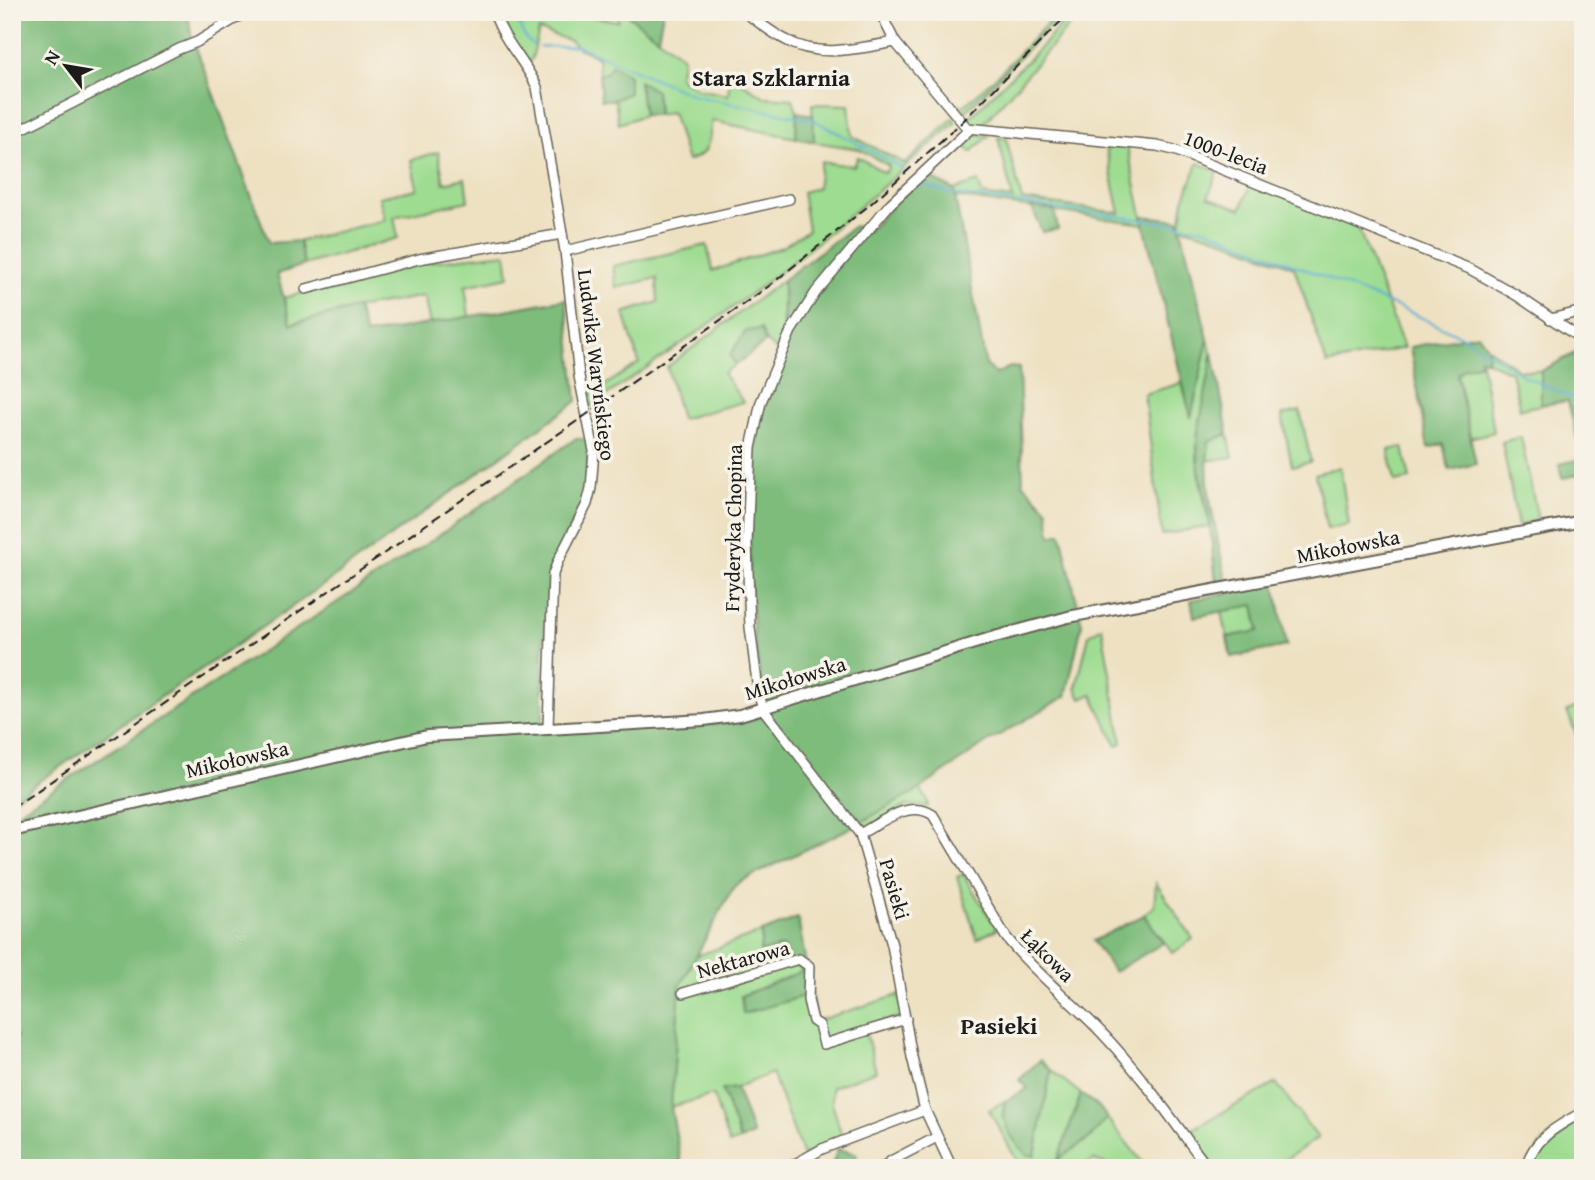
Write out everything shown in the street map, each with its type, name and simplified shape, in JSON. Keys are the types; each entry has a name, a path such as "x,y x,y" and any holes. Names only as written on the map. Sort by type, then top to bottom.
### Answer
{"main road":[{"name":"Mikołowska","path":"12,831 427,736 704,720 763,709 991,638 1068,617 1583,521"}],"street":[{"path":"12,134 197,42 246,12"},
{"name":"Ludwika Waryńskiego","path":"494,12 499,28 529,70 537,88 565,251 579,376 592,434 593,469 587,505 553,574 548,728"},
{"path":"744,12 756,16 789,42 805,48 849,50 894,42"},
{"path":"880,12 894,42 964,127 970,129"},
{"name":"1000-lecia","path":"970,129 1157,146 1174,150 1470,269 1492,280 1583,340"},
{"name":"Fryderyka Chopina","path":"763,709 750,627 747,544 752,435 768,384 791,331 816,292 890,204 970,129"},
{"path":"565,251 789,199"},
{"path":"306,289 419,259 562,233"},
{"path":"1550,318 1583,312"},
{"name":"Pasieki","path":"763,709 860,834 892,945 925,1110 952,1168"},
{"name":"Łąkowa","path":"860,834 907,809 918,809 933,815 1006,937 1020,955 1102,1034 1132,1068 1208,1168"},
{"name":"Nektarowa","path":"683,993 799,959 809,966 808,1000 813,1021 819,1025 824,1044 906,1019"},
{"path":"788,1168 822,1149 925,1110"},
{"path":"1526,1168 1528,1156 1544,1137 1583,1112"},
{"path":"882,1168 886,1163 937,1137"}],"green space":[{"path":"12,12 188,12 191,34 269,243 299,241 304,265 277,274 291,324 357,308 366,335 566,299 577,401 329,581 12,800"},
{"path":"496,12 563,12 618,21 619,12 624,12 683,57 679,77 698,89 728,95 730,76 765,97 793,99 797,112 796,138 712,121 707,147 700,155 687,161 672,112 658,115 656,91 639,82 644,115 619,124 615,100 628,93 606,73 599,75 598,57 578,48 571,41 539,30 532,59 528,63 512,44"},
{"path":"624,12 663,12 658,38"},
{"path":"1058,12 1064,12 960,117 954,106 965,105 1003,70"},
{"path":"1073,12 1081,12 980,128 965,122 1039,49"},
{"path":"612,65 629,75 629,93 615,100 601,100 599,75 606,73"},
{"path":"639,81 656,91 658,115 644,115"},
{"path":"812,104 849,105 852,136 905,164 953,118 956,122 866,202 772,278 705,328 589,407 587,397 639,363 624,313 658,302 657,278 616,288 613,266 707,245 713,271 782,247 808,230 802,192 817,188 821,162 854,166 858,157 885,173 889,166 859,149 814,142"},
{"path":"797,112 813,115 814,142 796,138"},
{"path":"973,134 989,136 971,152 963,145 926,175"},
{"path":"998,137 1006,138 1022,200 1120,213 1105,145 1127,147 1144,224 955,197 954,190 978,182 983,195 1013,199"},
{"path":"438,152 444,183 465,178 468,201 394,217 398,238 304,265 299,241 385,220 379,197 417,189 411,160"},
{"path":"1198,163 1218,171 1208,197 1241,209 1251,183 1358,227 1404,348 1327,364 1294,267 1216,237 1180,227 1184,200"},
{"path":"926,175 954,190 986,366 996,374 1010,367 1019,368 1023,483 1048,510 1051,536 1061,533 1082,624 1066,696 986,743 920,789 852,827 739,882 733,888 680,986 671,1107 682,1168 12,1168 12,1037 16,1036 12,1030 12,816 438,536 575,439 589,439 586,498 552,565 543,650 543,731 714,724 770,715 762,683 752,610 750,493 759,415 780,363 783,345 783,280 854,226 869,231 891,206"},
{"path":"1032,207 1054,210 1058,229 1042,232"},
{"path":"1142,216 1179,220 1208,339 1191,418"},
{"path":"506,253 509,277 465,286 469,317 430,324 424,296 291,324 283,298 419,263"},
{"path":"783,280 782,355 766,342 761,329 730,354 735,365 723,373 743,402 681,419 667,367"},
{"path":"761,329 766,342 735,365 730,355 746,331"},
{"path":"1478,334 1488,348 1487,361 1480,358 1481,363 1464,368 1457,374 1476,464 1449,470 1443,444 1428,448 1410,347"},
{"path":"1208,339 1211,351 1210,376 1198,427 1197,462 1210,526 1162,535 1144,394 1182,383 1191,416"},
{"path":"1488,348 1519,370 1541,371 1541,405 1520,409 1511,372 1487,361"},
{"path":"1583,349 1583,474 1562,478 1559,464 1582,459 1568,401 1541,405 1541,371"},
{"path":"1213,353 1228,434 1209,442 1207,459 1209,494 1226,580 1216,582 1210,526 1198,463 1197,438"},
{"path":"1481,363 1494,432 1469,438 1457,374 1464,368"},
{"path":"1300,411 1311,462 1292,466 1282,415"},
{"path":"1228,434 1233,457 1206,461 1209,442"},
{"path":"1521,437 1538,520 1518,526 1502,442"},
{"path":"1403,447 1410,479 1395,482 1389,450"},
{"path":"1340,467 1349,525 1327,529 1315,474"},
{"path":"1275,584 1287,646 1231,657 1227,637 1259,631 1254,605 1194,617 1191,600"},
{"path":"1254,604 1259,631 1227,637 1222,611"},
{"path":"1102,627 1122,743 1117,746 1092,694 1081,699 1076,688 1089,635"},
{"path":"1583,705 1583,743 1580,744 1567,711"},
{"path":"920,789 928,806 906,806 868,826 858,824"},
{"path":"963,874 997,929 977,939 957,877"},
{"path":"1156,883 1193,939 1173,953 1144,915 1154,906"},
{"path":"1144,915 1163,943 1114,972 1093,941"},
{"path":"798,918 811,994 743,1014 741,996 803,971 787,957 782,947 760,952 762,932"},
{"path":"762,932 760,952 782,947 787,957 804,971 741,996 811,994 816,1021 899,995 903,1016 865,1029 876,1071 832,1087 832,1103 842,1136 803,1156 772,1073 736,1088 723,1090 740,1140 729,1144 713,1095 671,1107 680,986 696,956"},
{"path":"1040,1060 1051,1070 1035,1155 1027,1155 1008,1131 1004,1117 1005,1101 1028,1088 1019,1080"},
{"path":"1051,1070 1081,1094 1058,1159 1091,1137 1107,1118 1147,1168 1112,1168 1094,1160 1081,1168 1021,1168 989,1110 1005,1101 1002,1118 1035,1155"},
{"path":"1276,1083 1318,1138 1272,1168 1215,1168 1189,1131"},
{"path":"736,1088 753,1135 740,1140 722,1090"},
{"path":"1081,1094 1100,1108 1107,1118 1091,1137 1058,1160"},
{"path":"1583,1116 1583,1168 1530,1168 1543,1143"},
{"path":"838,1149 857,1154 853,1168 831,1168"}],"waterway":[{"path":"513,12 526,39 533,45"},
{"path":"539,47 578,46 696,96 814,120 904,169"},
{"path":"918,183 951,194 1204,228 1403,309 1465,338 1524,376 1583,403"}],"railway":[{"path":"12,808 586,415 769,286 867,207 961,123 1070,12"}],"district":[{"name":"Stara Szklarnia","path":"771,77"},
{"name":"Pasieki","path":"999,1025"}]}
